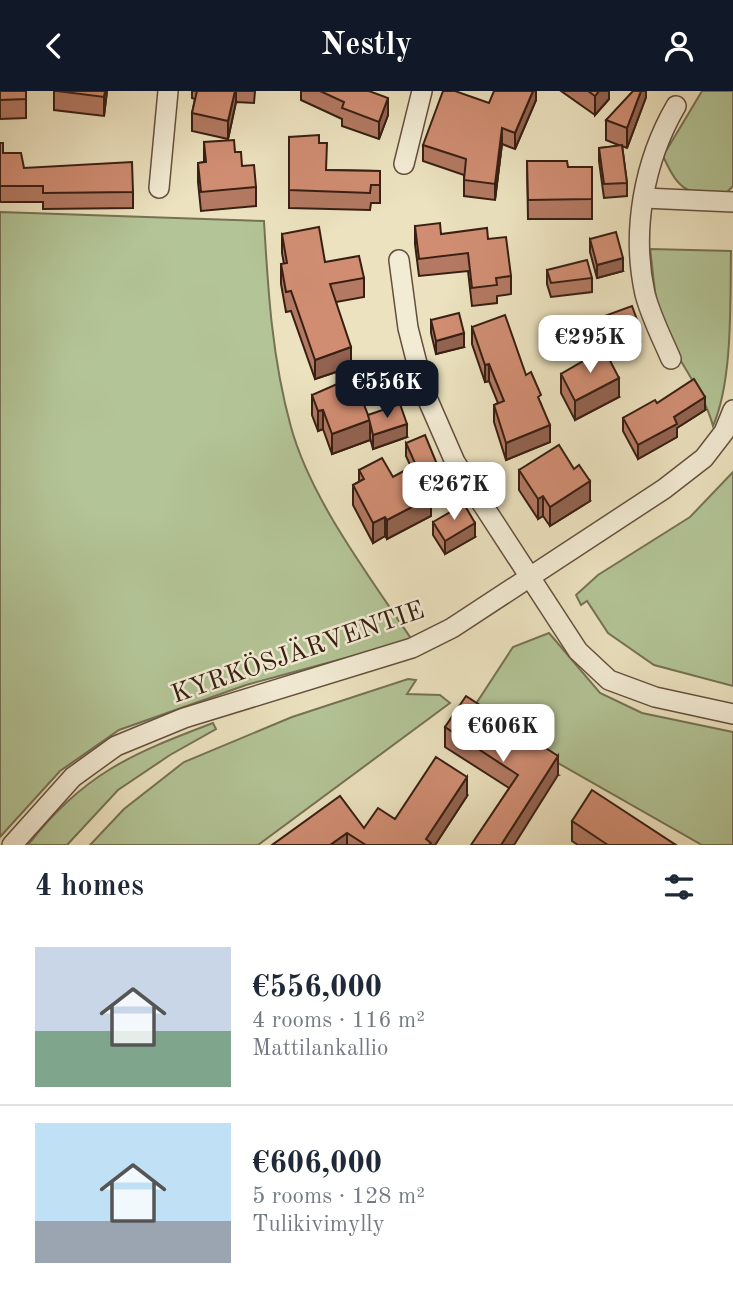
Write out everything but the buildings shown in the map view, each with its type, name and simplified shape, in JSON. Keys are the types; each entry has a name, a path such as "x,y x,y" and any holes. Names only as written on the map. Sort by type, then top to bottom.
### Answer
{"street":[{"path":"159,188 168,91"},
{"path":"404,164 422,91"},
{"path":"671,359 645,294 641,260 644,198 650,160 661,131 676,106"},
{"path":"644,198 733,202"},
{"path":"399,260 408,328 424,391 455,463 578,650 609,680 655,697 733,714"},
{"name":"KYRKÖSJÄRVENTIE","path":"12,845 73,777 116,745 184,718 412,648 453,628 664,489 704,458 724,432 733,410"}],"green space":[{"path":"702,91 733,91 733,186 727,192 703,193 686,189 675,178 663,156"},
{"path":"0,212 264,221 269,299 279,376 300,455 343,537 412,640 246,685 119,730 60,771 0,837"},
{"path":"650,249 731,251 727,364 724,387 713,426 701,397 664,328 657,305"},
{"path":"733,472 733,686 654,665 608,633 587,601 581,605 576,595 598,575 690,517"},
{"path":"549,633 600,693 642,713 733,732 733,845 702,845 470,713 513,647"},
{"path":"408,679 416,680 407,694 440,695 450,703 258,845 90,845 124,809 184,762 292,717"},
{"path":"213,723 216,729 170,755 118,790 67,845 28,845 69,800 110,769 157,745"}]}
